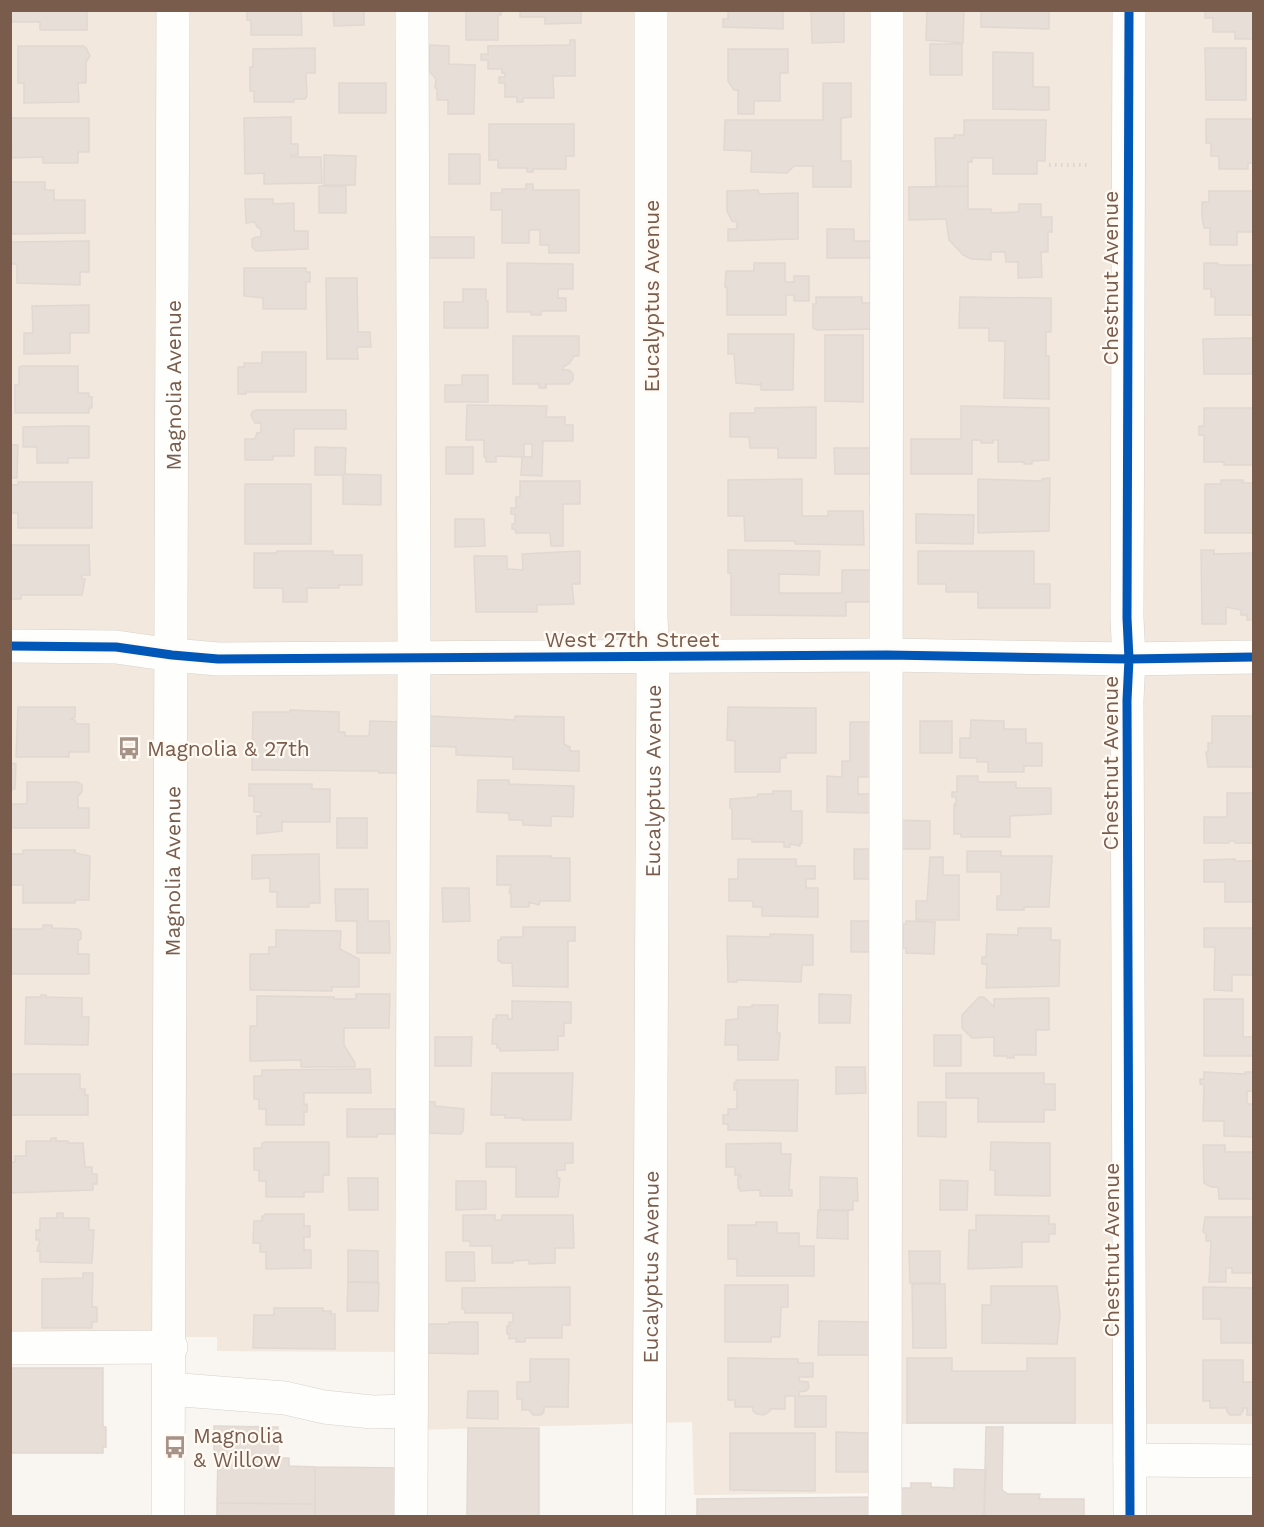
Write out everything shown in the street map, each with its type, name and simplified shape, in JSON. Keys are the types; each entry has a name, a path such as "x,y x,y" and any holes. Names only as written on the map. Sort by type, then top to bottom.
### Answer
{"street":[{"name":"Magnolia Avenue","path":"168,1516 174,765 172,655 173,10"},
{"path":"411,1516 414,658 412,10"},
{"name":"Eucalyptus Avenue","path":"649,1516 653,657 651,618 651,10"},
{"path":"885,1516 887,10"},
{"name":"Chestnut Avenue","path":"1129,10 1127,618 1129,660 1126,712 1130,1516"},
{"name":"West 27th Street","path":"10,646 116,647 218,660 886,655 1129,660 1254,657"},
{"path":"10,1348 171,1347"},
{"path":"169,1389 285,1398 324,1407 372,1412 411,1411"},
{"path":"1130,1460 1254,1461"}],"path":[{"path":"1049,165 1088,165"}],"shaded area":[{"path":"10,11 1253,11 1253,1424 881,1424 877,1493 694,1495 692,1422 417,1430 417,1352 217,1351 217,1337 11,1337"}],"building":[{"path":"10,10 87,10 87,30 40,30 40,22 10,22"},
{"path":"247,10 301,10 302,35 251,35 251,20 247,20"},
{"path":"333,10 364,10 364,25 334,26"},
{"path":"466,10 501,10 501,15 498,15 498,40 466,40"},
{"path":"520,10 581,10 581,23 545,24 545,17 520,17"},
{"path":"724,10 783,10 783,29 723,27 723,19 728,19 728,11"},
{"path":"811,10 844,10 844,42 812,43"},
{"path":"964,10 963,43 926,40 927,11"},
{"path":"981,10 1049,10 1049,29 981,27"},
{"path":"1205,10 1254,10 1254,39 1235,39 1235,32 1213,32 1213,18 1205,18"},
{"path":"570,40 575,40 575,76 553,76 554,98 523,98 523,102 517,102 517,97 505,97 505,83 499,83 499,77 505,77 505,73 502,73 502,69 488,69 488,60 481,60 481,54 488,54 488,46 570,45"},
{"path":"930,44 962,44 962,75 930,75"},
{"path":"430,45 449,46 449,64 475,65 474,114 448,114 448,100 437,100 436,79 429,71"},
{"path":"18,46 83,46 86,48 90,56 86,62 86,83 78,83 79,102 24,103 24,83 18,83"},
{"path":"315,48 315,73 306,73 307,96 305,99 294,99 294,102 254,102 254,91 250,91 253,49"},
{"path":"1205,48 1246,48 1246,100 1206,100"},
{"path":"728,49 788,49 788,73 780,73 780,101 754,101 754,114 738,114 738,90 734,90 728,81"},
{"path":"993,52 1033,53 1033,87 1049,87 1049,110 993,109"},
{"path":"339,83 386,83 386,113 339,113"},
{"path":"823,83 851,83 851,117 841,118 841,161 851,161 851,187 813,187 813,166 794,166 787,173 751,172 752,151 724,150 725,120 823,120"},
{"path":"291,117 291,144 298,144 298,155 291,155 291,157 321,157 322,183 264,184 264,173 245,174 244,118"},
{"path":"10,118 89,118 89,152 78,152 78,163 43,163 43,157 12,158"},
{"path":"1206,119 1254,119 1254,163 1248,163 1248,169 1219,169 1219,156 1211,156 1211,143 1206,143"},
{"path":"964,120 1046,120 1045,161 1037,161 1037,174 993,174 993,158 972,158 972,162 968,162 968,186 936,187 935,138 954,138 954,135 964,135"},
{"path":"489,124 574,124 574,156 566,156 566,169 533,169 533,172 527,172 527,168 498,168 498,160 489,160"},
{"path":"449,154 480,154 480,184 449,184"},
{"path":"324,155 356,156 355,185 324,185"},
{"path":"10,182 45,182 45,190 54,190 54,200 85,200 85,233 10,234"},
{"path":"526,184 533,184 533,190 579,190 579,253 549,253 549,245 540,245 540,230 529,230 529,243 502,243 502,210 491,210 491,193 502,193 502,189 526,189"},
{"path":"319,186 346,186 346,213 319,213"},
{"path":"968,186 968,209 991,209 991,213 1019,212 1019,204 1041,204 1041,217 1052,217 1052,232 1048,232 1048,252 1041,252 1042,277 1018,278 1018,262 1006,262 1005,252 991,252 991,260 971,259 963,255 949,240 946,219 909,220 909,187"},
{"path":"758,190 759,194 798,193 798,239 728,241 728,229 737,229 737,222 732,221 727,211 727,191"},
{"path":"1209,191 1254,191 1254,232 1237,232 1237,245 1210,245 1210,228 1204,228 1202,216 1202,202 1209,202"},
{"path":"245,199 273,199 273,204 294,203 294,231 308,231 308,249 256,251 252,247 252,239 261,237 261,229 255,222 246,223"},
{"path":"827,229 854,229 854,241 883,241 883,258 827,258"},
{"path":"426,237 474,237 474,258 426,258"},
{"path":"89,241 89,272 80,272 80,285 17,283 17,264 10,264 10,242"},
{"path":"507,263 573,264 573,289 558,289 558,298 566,298 566,311 541,311 541,315 531,315 531,312 507,312"},
{"path":"754,263 785,263 785,282 794,282 794,276 809,276 809,301 794,301 794,295 786,295 786,315 727,315 726,271 754,271"},
{"path":"1204,263 1254,265 1254,315 1215,315 1215,297 1211,297 1211,289 1204,289"},
{"path":"244,268 306,268 306,272 310,272 310,282 306,282 306,309 263,309 263,298 244,296"},
{"path":"326,278 357,278 358,332 370,332 371,347 357,347 358,359 327,359"},
{"path":"463,289 486,289 488,328 444,328 444,302 463,302"},
{"path":"816,297 862,297 862,303 881,303 881,329 817,330 813,328 813,304 816,304"},
{"path":"960,297 1051,298 1051,332 1046,332 1046,356 1049,356 1049,399 1004,398 1005,341 989,341 989,328 959,328"},
{"path":"89,305 89,333 70,333 70,353 24,354 24,333 33,333 32,306"},
{"path":"728,334 794,334 793,390 761,390 761,382 760,385 736,383 734,354 728,354"},
{"path":"825,335 863,335 863,402 825,401"},
{"path":"513,336 579,336 579,356 574,356 569,364 563,367 563,370 569,370 573,374 573,380 569,384 546,384 546,388 539,388 539,384 513,384"},
{"path":"1254,338 1254,374 1204,374 1203,339"},
{"path":"262,352 306,352 306,392 238,394 238,367 244,367 244,363 262,363"},
{"path":"78,366 78,393 89,393 89,397 92,397 92,408 89,408 89,413 15,413 15,385 19,385 19,367"},
{"path":"462,375 488,375 488,402 445,402 445,385 462,385"},
{"path":"467,405 547,406 546,417 565,417 565,425 573,425 573,441 543,441 542,476 521,475 522,457 496,456 496,462 486,462 484,440 466,440","holes":["524,444 532,444 532,457 524,457"]},
{"path":"961,406 1049,408 1049,460 1032,461 1032,464 998,462 998,440 993,440 993,443 981,443 981,440 972,440 972,474 911,474 911,439 961,439"},
{"path":"816,407 816,458 778,458 778,448 750,448 749,437 730,437 730,413 755,413 755,408"},
{"path":"1204,408 1254,408 1254,465 1204,462 1204,435 1199,435 1199,426 1204,426"},
{"path":"256,410 346,410 346,429 294,429 294,456 273,456 273,460 245,460 245,439 255,439 257,433 261,432 261,423 255,423 251,416"},
{"path":"89,426 89,458 68,458 68,463 37,463 37,447 23,447 23,427"},
{"path":"11,445 18,445 17,478 10,478"},
{"path":"315,447 346,448 345,474 381,475 381,505 343,504 343,475 315,475"},
{"path":"446,447 473,447 473,474 446,474"},
{"path":"834,448 881,448 881,474 835,474"},
{"path":"1050,478 1049,531 978,533 978,479 1042,481 1042,479"},
{"path":"802,479 802,516 828,516 828,511 863,511 864,545 745,541 744,516 728,516 728,480"},
{"path":"1221,480 1243,480 1243,483 1254,483 1254,533 1205,533 1205,484 1221,484"},
{"path":"520,481 580,481 580,504 563,504 563,546 551,546 550,533 516,533 515,529 512,529 512,524 515,524 515,514 511,514 511,508 516,508 516,497 520,497"},
{"path":"18,482 92,482 92,528 18,528 18,513 11,513 10,508 10,485 18,485"},
{"path":"245,484 311,484 311,544 245,544"},
{"path":"916,514 974,515 973,544 916,543"},
{"path":"455,519 484,519 485,546 455,547"},
{"path":"10,545 89,545 90,575 82,575 82,579 85,579 82,595 21,595 21,599 10,599"},
{"path":"728,550 820,551 819,575 779,574 779,593 842,593 842,570 873,570 875,602 846,602 846,616 731,615 731,573 728,573"},
{"path":"1201,550 1214,550 1214,554 1254,553 1254,620 1247,620 1247,615 1241,615 1241,610 1226,607 1226,624 1202,624"},
{"path":"277,551 333,551 333,555 362,555 362,585 307,588 307,602 283,602 283,588 254,588 254,553 277,553"},
{"path":"580,551 580,584 572,584 574,604 537,605 537,612 476,612 474,556 507,556 507,569 523,570 522,554"},
{"path":"918,551 1034,551 1034,584 1050,584 1050,608 978,608 978,592 946,592 946,584 918,584"},
{"path":"18,707 75,707 75,717 71,719 75,720 76,724 89,724 89,752 69,752 69,757 16,757"},
{"path":"728,707 816,708 816,753 786,753 786,758 780,758 780,772 735,772 735,741 727,740"},
{"path":"290,710 339,712 339,732 345,732 345,736 369,736 370,721 402,722 401,773 252,770 253,712 290,712"},
{"path":"426,716 515,720 515,716 564,717 564,744 570,747 570,751 579,751 579,771 513,769 513,757 456,755 456,747 425,746"},
{"path":"1212,716 1254,716 1254,767 1208,767 1206,752 1208,752 1208,743 1212,743"},
{"path":"971,720 1004,721 1004,729 1026,729 1026,743 1042,743 1042,766 1024,766 1024,772 988,772 988,762 977,762 977,758 960,758 960,738 970,738"},
{"path":"920,721 952,721 952,753 920,753"},
{"path":"850,722 879,722 878,777 858,777 858,794 871,794 871,813 827,812 827,776 842,777 842,761 850,761"},
{"path":"10,763 16,764 15,789 12,791"},
{"path":"957,776 978,776 978,782 1016,782 1016,788 1051,788 1051,814 1010,816 1010,837 961,837 961,834 954,834 956,797 952,797 952,792 957,792"},
{"path":"478,780 509,780 509,784 574,786 573,817 551,816 551,826 523,825 523,820 509,820 509,813 477,812"},
{"path":"27,782 78,782 82,785 82,792 78,796 78,808 89,808 89,828 10,828 10,804 27,804"},
{"path":"249,784 312,784 312,789 330,789 330,822 282,822 282,831 257,834 257,816 261,816 261,812 254,812 254,796 249,796"},
{"path":"773,791 791,791 791,811 802,811 802,843 800,846 790,844 790,847 784,847 784,842 752,842 752,839 732,839 730,799 757,797 758,794 773,794"},
{"path":"1227,793 1254,793 1254,842 1204,843 1204,817 1227,817"},
{"path":"337,818 367,818 367,848 337,848"},
{"path":"895,820 930,821 930,849 895,849"},
{"path":"854,849 881,849 881,879 854,879"},
{"path":"23,850 75,850 75,853 90,856 89,900 75,900 75,903 23,903 23,885 10,885 10,854 23,854"},
{"path":"967,851 1001,851 1001,856 1052,856 1049,907 997,910 997,896 1001,896 1001,872 967,872"},
{"path":"319,854 320,903 309,903 309,907 277,907 277,892 270,892 270,878 252,879 252,855"},
{"path":"497,856 570,858 570,901 540,901 539,905 529,902 529,907 511,907 511,893 509,893 511,885 497,885"},
{"path":"930,857 943,857 943,875 959,875 959,920 916,920 916,901 927,901"},
{"path":"738,859 796,859 796,866 815,866 815,879 806,879 806,888 818,888 818,917 762,916 762,907 753,907 753,901 729,901 729,879 738,879"},
{"path":"1235,859 1235,861 1254,861 1254,902 1225,902 1225,882 1204,882 1204,860"},
{"path":"442,888 469,888 470,921 443,922"},
{"path":"335,889 368,889 368,921 389,921 390,953 357,953 357,921 336,921"},
{"path":"851,921 882,921 881,952 851,952"},
{"path":"906,921 935,922 934,954 906,953 906,948 903,948 903,924 906,924"},
{"path":"43,925 52,925 52,928 78,929 81,932 78,954 89,954 89,974 10,974 10,929 43,929"},
{"path":"523,927 575,927 575,941 568,941 568,987 513,986 512,963 498,961 498,940 501,940 501,937 523,937"},
{"path":"1018,928 1051,928 1051,940 1060,940 1059,986 986,988 987,964 982,964 982,957 986,957 987,934 1018,935"},
{"path":"1204,928 1254,928 1254,975 1232,975 1232,991 1214,990 1215,947 1204,947"},
{"path":"276,930 341,931 340,949 359,959 359,987 332,987 332,991 250,990 250,954 269,954 269,947 276,947"},
{"path":"770,934 813,935 813,965 802,965 801,982 737,980 737,982 728,982 727,936 770,937"},
{"path":"356,994 390,994 389,1028 344,1028 344,1045 355,1067 301,1067 301,1060 250,1061 250,1026 257,1026 257,996 356,999"},
{"path":"819,994 851,995 850,1023 819,1023"},
{"path":"41,995 82,998 82,1017 89,1017 88,1045 25,1044 26,997 41,997"},
{"path":"979,997 984,997 994,1007 994,999 1049,998 1049,1030 1036,1030 1036,1055 1014,1055 1014,1058 994,1056 994,1037 972,1038 962,1028 962,1015"},
{"path":"1204,999 1243,999 1243,1037 1254,1037 1254,1056 1204,1056"},
{"path":"512,1001 571,1002 571,1023 564,1023 564,1036 558,1036 558,1050 500,1051 497,1044 492,1044 493,1019 496,1019 496,1015 508,1015 508,1019 512,1019"},
{"path":"752,1005 778,1005 777,1033 780,1033 778,1060 738,1060 738,1045 725,1045 726,1020 738,1019 738,1007 752,1007"},
{"path":"934,1035 961,1035 961,1066 934,1066"},
{"path":"435,1037 472,1037 471,1066 435,1066"},
{"path":"836,1067 865,1067 866,1093 836,1094"},
{"path":"370,1069 371,1093 304,1093 304,1105 307,1104 307,1112 304,1112 304,1125 266,1125 266,1109 259,1109 259,1099 254,1099 254,1076 262,1076 262,1070"},
{"path":"1204,1072 1245,1074 1245,1072 1254,1072 1254,1091 1247,1091 1247,1104 1254,1104 1254,1137 1224,1136 1224,1121 1203,1121 1204,1085 1200,1084 1200,1079 1204,1079"},
{"path":"492,1073 573,1073 571,1120 522,1120 522,1118 505,1118 505,1115 491,1115"},
{"path":"946,1073 1044,1073 1044,1084 1055,1084 1055,1110 1044,1110 1044,1122 978,1122 978,1098 946,1098"},
{"path":"10,1074 80,1074 80,1089 85,1089 85,1095 88,1095 88,1115 10,1115"},
{"path":"736,1080 798,1080 797,1131 728,1130 728,1124 723,1124 723,1115 728,1115 728,1109 737,1109 737,1090 734,1090"},
{"path":"423,1102 435,1102 435,1106 464,1109 463,1132 461,1134 420,1133"},
{"path":"918,1102 946,1102 946,1137 918,1136"},
{"path":"347,1109 395,1109 395,1134 377,1134 377,1137 347,1137"},
{"path":"51,1138 56,1138 56,1141 68,1141 68,1143 83,1143 85,1167 92,1167 92,1174 97,1174 97,1184 93,1184 93,1190 10,1193 10,1162 15,1162 15,1156 26,1156 26,1141 51,1141"},
{"path":"329,1142 329,1175 323,1175 323,1192 304,1192 304,1197 266,1197 266,1181 259,1181 259,1170 254,1170 254,1148 262,1148 262,1143"},
{"path":"991,1142 1050,1143 1050,1196 995,1195 995,1170 990,1170"},
{"path":"486,1143 573,1143 573,1163 565,1163 565,1170 557,1170 557,1178 560,1178 558,1197 516,1197 516,1167 486,1167"},
{"path":"781,1143 781,1154 791,1154 789,1190 792,1190 792,1196 760,1196 760,1190 740,1191 738,1177 741,1175 735,1175 735,1167 726,1167 726,1144"},
{"path":"1203,1145 1225,1145 1225,1152 1254,1152 1254,1199 1219,1199 1218,1187 1211,1187 1204,1183"},
{"path":"820,1177 857,1178 858,1201 853,1201 853,1210 820,1210"},
{"path":"348,1178 378,1178 378,1210 349,1210"},
{"path":"940,1180 968,1181 967,1210 940,1210"},
{"path":"456,1181 486,1181 486,1209 456,1210"},
{"path":"818,1210 848,1211 848,1239 817,1238"},
{"path":"57,1213 63,1213 63,1218 89,1218 89,1230 94,1230 92,1263 40,1262 40,1251 37,1251 40,1240 36,1240 36,1230 40,1230 40,1218 57,1218"},
{"path":"265,1214 304,1214 304,1226 310,1226 310,1237 304,1237 304,1250 311,1250 311,1268 266,1269 266,1252 260,1252 260,1243 253,1243 254,1221 262,1221 262,1216"},
{"path":"463,1215 495,1215 495,1220 502,1220 502,1215 573,1215 574,1248 555,1248 555,1263 529,1264 529,1260 492,1263 492,1246 470,1246 470,1241 463,1241"},
{"path":"976,1215 1049,1216 1049,1224 1055,1224 1055,1234 1049,1234 1049,1242 1022,1242 1022,1267 968,1269 969,1230 976,1230"},
{"path":"1205,1217 1254,1217 1254,1273 1232,1273 1232,1268 1226,1268 1226,1282 1209,1282 1211,1241 1206,1241 1206,1234 1203,1232"},
{"path":"756,1222 777,1222 777,1233 799,1233 799,1246 814,1246 814,1276 737,1276 737,1259 728,1259 728,1225 756,1225"},
{"path":"348,1250 378,1251 378,1282 348,1282"},
{"path":"909,1251 940,1251 940,1283 910,1283"},
{"path":"446,1252 474,1252 475,1281 446,1281"},
{"path":"83,1273 93,1273 92,1307 97,1307 97,1322 92,1322 92,1328 42,1328 42,1279 83,1278"},
{"path":"348,1282 379,1283 378,1311 347,1311"},
{"path":"912,1284 945,1284 946,1348 913,1348"},
{"path":"725,1285 788,1285 788,1307 781,1307 780,1337 771,1337 771,1342 725,1342"},
{"path":"991,1286 1057,1286 1060,1314 1057,1344 982,1343 982,1305 991,1305"},
{"path":"570,1287 570,1325 562,1325 562,1338 525,1338 525,1342 516,1342 516,1338 509,1339 509,1334 507,1334 509,1322 513,1322 513,1313 465,1313 465,1309 462,1309 462,1288"},
{"path":"1203,1287 1254,1288 1254,1343 1221,1343 1221,1319 1203,1319"},
{"path":"274,1308 323,1308 323,1311 331,1311 331,1314 335,1314 335,1349 253,1348 254,1315 274,1315"},
{"path":"819,1321 870,1322 869,1355 818,1355"},
{"path":"449,1322 478,1322 478,1354 421,1353 424,1324 449,1324"},
{"path":"728,1358 798,1359 798,1363 813,1363 813,1377 799,1377 799,1381 808,1382 809,1388 799,1392 799,1396 826,1396 826,1427 795,1427 795,1396 785,1396 785,1409 770,1409 764,1415 757,1414 753,1411 753,1407 735,1407 735,1400 728,1400"},
{"path":"907,1358 952,1358 952,1371 1027,1371 1027,1358 1075,1358 1075,1423 907,1423"},
{"path":"530,1359 569,1359 568,1407 544,1407 541,1415 533,1415 529,1410 522,1410 522,1399 517,1399 517,1382 530,1382"},
{"path":"1203,1360 1243,1360 1243,1382 1254,1382 1254,1415 1247,1415 1247,1408 1243,1408 1240,1415 1230,1415 1227,1408 1210,1408 1210,1401 1203,1401"},
{"path":"10,1368 103,1368 103,1427 106,1427 106,1447 103,1447 103,1453 10,1453"},
{"path":"468,1391 498,1391 498,1419 467,1418"},
{"path":"214,1426 278,1427 278,1458 289,1458 289,1466 315,1467 315,1504 217,1503 218,1456 214,1456"},
{"path":"986,1427 1003,1427 1002,1490 1008,1494 1040,1494 1039,1499 1084,1499 1084,1516 984,1516"},
{"path":"468,1428 539,1428 539,1516 467,1516"},
{"path":"836,1432 868,1433 868,1472 836,1472"},
{"path":"730,1433 815,1433 815,1491 730,1490"},
{"path":"315,1467 405,1468 405,1516 315,1516"},
{"path":"954,1469 986,1470 984,1516 896,1516 896,1488 911,1488 911,1483 931,1483 931,1487 954,1488"},
{"path":"874,1497 873,1516 697,1516 697,1499"},
{"path":"217,1503 315,1504 315,1516 217,1516"}],"cycle path":[{"path":"1129,10 1127,618 1129,659 1127,700 1130,1516"},
{"path":"10,646 116,647 218,659 887,655 1129,659 1254,657"}],"place":[{"name":"Magnolia & 27th","path":"129,748"},
{"name":"Magnolia & Willow","path":"175,1447"}]}
